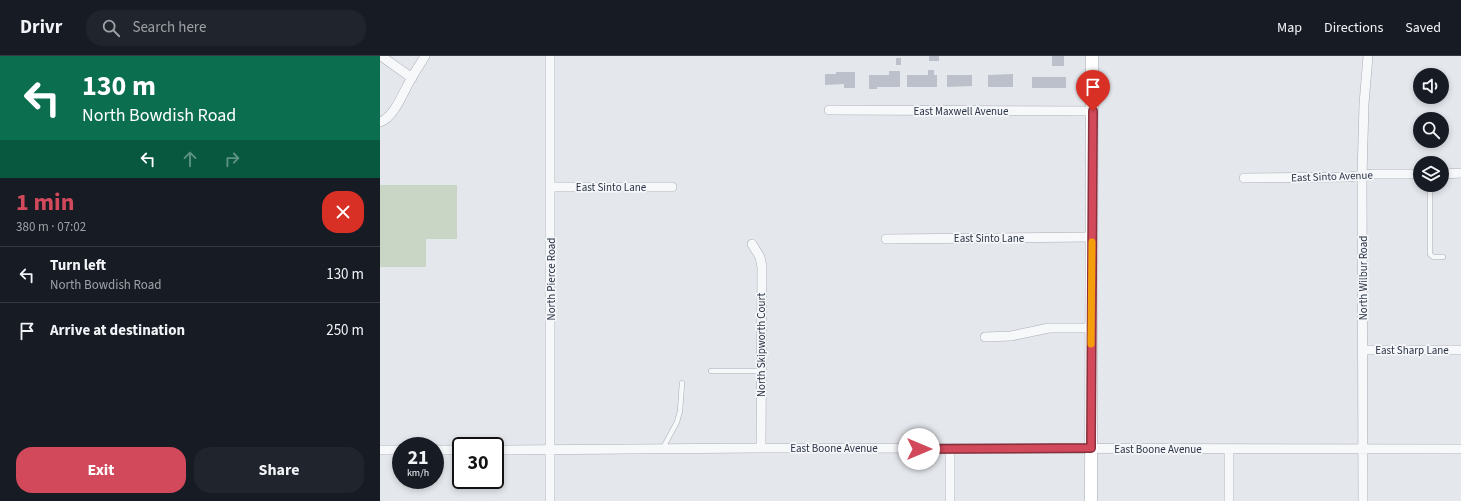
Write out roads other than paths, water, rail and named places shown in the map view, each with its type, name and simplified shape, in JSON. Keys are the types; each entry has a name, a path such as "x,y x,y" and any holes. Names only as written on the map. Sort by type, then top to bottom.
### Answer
{"street":[{"path":"381,56 412,78"},
{"path":"380,122 384,121 393,112 425,56"},
{"name":"North Pierce Road","path":"550,56 550,501"},
{"path":"1091,501 1092,56"},
{"name":"North Wilbur Road","path":"1363,501 1362,176 1364,104 1368,56"},
{"name":"East Maxwell Avenue","path":"829,110 1093,111"},
{"path":"1449,174 1461,173"},
{"name":"East Sinto Avenue","path":"1244,178 1348,177 1413,174"},
{"name":"East Sinto Lane","path":"550,187 672,187"},
{"name":"East Sinto Lane","path":"886,239 1092,238"},
{"name":"North Skipworth Court","path":"752,244 760,257 762,267 761,448"},
{"path":"985,337 1011,336 1050,328 1091,328"},
{"name":"East Sharp Lane","path":"1363,350 1461,350"},
{"name":"East Boone Avenue","path":"504,450 663,448 1461,449"},
{"path":"950,449 950,501"},
{"path":"1228,449 1229,501"},
{"path":"380,450 392,450"}],"lane":[{"path":"1430,192 1430,254 1434,257 1443,257"},
{"path":"711,371 761,371"},
{"path":"663,448 677,422 680,411 682,383"}]}
